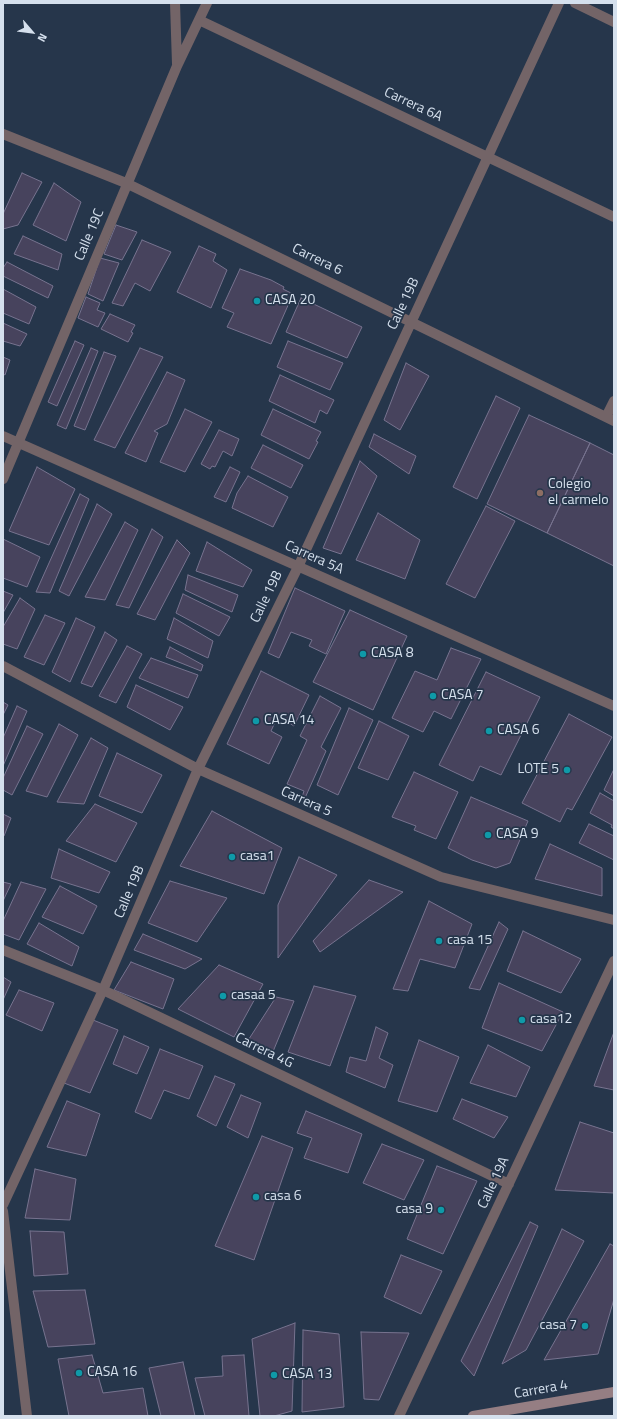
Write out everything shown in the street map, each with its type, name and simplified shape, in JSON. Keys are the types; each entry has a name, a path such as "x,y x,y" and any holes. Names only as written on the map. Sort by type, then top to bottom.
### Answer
{"main road":[{"name":"Carrera 4","path":"473,1416 614,1392"}],"street":[{"path":"175,3 177,66"},
{"name":"Calle 19C","path":"3,479 126,183 177,66 208,3"},
{"name":"Calle 19B","path":"3,1205 103,990 198,769 298,567 559,3"},
{"path":"575,3 614,22"},
{"name":"Carrera 6A","path":"199,20 614,217"},
{"name":"Carrera 6","path":"3,134 126,183 610,419"},
{"path":"610,419 614,401"},
{"name":"Carrera 5A","path":"3,436 18,444 614,706"},
{"name":"Carrera 5","path":"3,666 198,769 441,877 614,920"},
{"name":"Carrera 4G","path":"3,950 103,990 509,1184"},
{"name":"Calle 19A","path":"400,1416 614,961"},
{"path":"3,1211 27,1416"}],"building":[{"path":"22,173 42,182 18,225 3,229 3,214"},
{"path":"54,183 81,202 66,241 33,225"},
{"path":"116,225 137,232 122,260 104,254"},
{"path":"23,236 62,254 58,270 14,254"},
{"path":"142,240 171,252 150,291 135,283 123,306 112,303"},
{"path":"199,246 216,254 213,261 227,270 211,308 177,292"},
{"path":"100,258 119,263 103,301 88,294"},
{"path":"7,262 53,286 48,298 3,276 3,268"},
{"name":"CASA 20","path":"240,269 271,280 293,294 271,344 227,327 234,313 222,308"},
{"path":"3,289 36,307 29,324 3,313"},
{"path":"86,297 100,303 97,310 105,313 98,327 78,318"},
{"path":"301,298 362,327 347,358 286,332"},
{"path":"110,314 135,325 128,342 101,329"},
{"path":"3,323 27,334 20,346 3,341"},
{"path":"75,341 84,345 57,406 48,402"},
{"path":"288,341 343,363 330,390 277,367"},
{"path":"91,348 98,351 66,429 57,425"},
{"path":"140,348 163,357 115,448 94,440"},
{"path":"104,352 116,356 85,430 74,426"},
{"path":"3,357 10,360 5,375 3,374"},
{"path":"406,363 429,376 400,430 384,420"},
{"path":"167,372 185,380 167,424 154,431 158,433 146,462 125,453"},
{"path":"280,375 334,400 327,414 320,410 315,423 269,401"},
{"path":"496,396 520,408 477,499 453,487"},
{"path":"185,409 212,422 185,472 160,462"},
{"path":"273,409 321,432 316,441 318,442 309,459 261,435"},
{"path":"529,415 590,443 547,533 487,504"},
{"path":"219,430 239,439 232,456 223,451 215,467 212,466 210,469 201,464"},
{"path":"374,434 416,456 409,474 369,447"},
{"path":"590,443 614,455 614,566 547,533"},
{"path":"263,445 303,465 291,488 251,468"},
{"path":"360,461 377,476 341,554 323,548"},
{"path":"37,467 75,489 49,545 9,531"},
{"path":"230,467 240,472 226,502 214,497"},
{"path":"248,476 288,497 273,527 232,508 237,493"},
{"path":"80,494 89,499 50,593 36,592"},
{"path":"97,504 112,514 69,596 59,591"},
{"path":"486,506 515,521 475,598 446,584"},
{"path":"378,513 420,540 405,579 356,560"},
{"path":"125,522 138,530 105,600 85,597"},
{"path":"152,529 163,537 129,608 116,605"},
{"path":"3,539 40,557 27,587 3,578"},
{"path":"177,540 190,553 155,620 137,614"},
{"path":"207,542 252,570 243,587 196,571"},
{"path":"188,575 238,595 232,612 185,590"},
{"name":"CASA 8","path":"295,588 345,611 326,654 309,646 312,640 291,632 279,658 268,653"},
{"path":"3,591 13,595 3,613"},
{"path":"183,594 230,617 219,636 176,613"},
{"path":"20,598 35,609 17,649 3,644 3,627"},
{"name":"CASA 8","path":"350,610 407,636 373,710 313,682"},
{"path":"45,615 65,623 44,665 24,657"},
{"path":"76,618 95,627 70,682 52,672"},
{"path":"174,618 213,641 208,658 167,639"},
{"path":"105,632 117,640 92,687 81,683"},
{"path":"127,646 142,654 116,703 99,696"},
{"path":"170,647 203,665 201,671 166,657"},
{"name":"CASA 7","path":"451,648 481,659 451,719 434,711 423,732 392,718 415,671 437,680"},
{"path":"151,658 198,675 188,698 139,678"},
{"name":"CASA 14","path":"261,671 309,695 294,726 278,716 271,731 282,737 269,764 227,744"},
{"name":"CASA 6","path":"486,672 540,697 501,775 480,766 473,781 439,765"},
{"path":"136,685 183,707 170,730 127,707"},
{"path":"320,696 341,708 321,747 326,751 305,798 302,797 304,791 287,784 307,740 300,736"},
{"path":"3,702 8,705 3,715"},
{"path":"17,706 27,711 3,766 3,738"},
{"path":"349,708 373,720 338,795 317,785"},
{"name":"LOTE 5","path":"569,714 612,737 572,810 567,808 560,822 522,803"},
{"path":"379,721 409,736 388,780 358,768"},
{"path":"59,724 78,735 47,797 26,791"},
{"path":"27,726 43,734 12,795 3,790 3,778"},
{"path":"91,738 108,748 84,804 57,802"},
{"path":"117,753 162,775 142,813 99,796"},
{"path":"614,769 614,796 604,790"},
{"path":"414,772 458,792 436,839 414,830 416,826 392,817"},
{"path":"600,793 614,801 614,829 611,827 612,825 590,813"},
{"name":"CASA 9","path":"471,797 528,821 510,863 496,868 472,860 448,848"},
{"path":"95,804 137,823 116,862 66,841"},
{"name":"casa1","path":"212,811 282,848 264,894 180,866"},
{"path":"3,814 11,818 4,836 3,835"},
{"path":"589,824 614,836 614,860 579,843"},
{"path":"550,844 602,868 602,896 535,879"},
{"path":"59,849 110,872 99,893 51,878"},
{"path":"299,857 337,875 278,958 278,905"},
{"path":"369,880 403,892 320,952 313,941"},
{"path":"170,881 227,898 197,942 148,923"},
{"path":"3,882 11,884 3,901"},
{"path":"21,882 46,889 19,940 3,934 3,921"},
{"path":"60,886 97,906 83,934 42,917"},
{"name":"casa 15","path":"429,901 472,924 455,968 420,959 408,991 393,989"},
{"path":"499,922 508,929 480,990 469,988"},
{"path":"39,923 79,947 72,966 27,944"},
{"path":"523,931 581,959 561,993 507,971"},
{"path":"143,934 202,959 185,969 134,950"},
{"path":"131,962 174,979 163,1009 114,990"},
{"name":"casaa 5","path":"219,965 263,984 234,1037 178,1009"},
{"path":"3,977 11,982 3,1000"},
{"name":"casa12","path":"499,983 563,1012 542,1051 482,1028"},
{"path":"314,986 356,996 330,1066 288,1052"},
{"path":"19,990 54,1003 42,1031 6,1015"},
{"path":"276,997 294,1001 272,1054 247,1042"},
{"path":"93,1020 118,1030 90,1093 64,1083"},
{"path":"376,1027 388,1033 379,1058 393,1065 385,1088 346,1072 350,1057 366,1061"},
{"path":"614,1032 614,1090 594,1086"},
{"path":"124,1036 149,1047 137,1074 113,1064"},
{"path":"419,1040 459,1057 437,1112 398,1101"},
{"path":"488,1045 530,1067 516,1097 470,1083"},
{"path":"160,1049 203,1066 189,1099 164,1090 151,1119 135,1112"},
{"path":"215,1076 235,1084 216,1126 197,1116"},
{"path":"241,1095 261,1103 248,1138 227,1127"},
{"path":"462,1099 508,1117 494,1138 453,1119"},
{"path":"67,1101 100,1114 86,1156 47,1147"},
{"path":"306,1111 362,1134 348,1173 304,1158 312,1138 297,1133"},
{"path":"580,1122 614,1133 614,1193 555,1190"},
{"name":"casa 6","path":"262,1136 293,1148 254,1260 215,1246"},
{"path":"382,1144 424,1160 404,1200 363,1183"},
{"name":"casa 9","path":"437,1166 477,1181 443,1254 407,1239"},
{"path":"35,1169 76,1179 70,1220 25,1218"},
{"path":"530,1222 538,1226 474,1376 461,1361"},
{"path":"562,1229 584,1241 526,1350 502,1364"},
{"path":"30,1231 64,1232 68,1274 34,1276"},
{"name":"casa 7","path":"610,1244 614,1246 614,1299 598,1354 544,1360"},
{"path":"401,1255 442,1271 421,1314 384,1297"},
{"path":"85,1290 95,1344 48,1347 33,1291"},
{"name":"CASA 13","path":"295,1323 292,1411 274,1416 260,1416 252,1339"},
{"path":"303,1330 339,1334 344,1407 302,1412"},
{"path":"361,1332 409,1333 379,1400 364,1399"},
{"name":"CASA 16","path":"92,1355 103,1393 143,1388 148,1416 69,1416 58,1359"},
{"path":"244,1355 249,1416 205,1416 195,1378 223,1376 222,1356"},
{"path":"183,1362 195,1416 161,1416 149,1368"}],"place":[{"name":"CASA 20","path":"257,301"},
{"name":"Colegio el carmelo","path":"540,493"},
{"name":"CASA 8","path":"363,654"},
{"name":"CASA 7","path":"433,696"},
{"name":"CASA 14","path":"256,721"},
{"name":"CASA 6","path":"489,731"},
{"name":"LOTE 5","path":"567,770"},
{"name":"CASA 9","path":"488,835"},
{"name":"casa1","path":"232,857"},
{"name":"casa 15","path":"439,941"},
{"name":"casaa 5","path":"223,996"},
{"name":"casa12","path":"522,1020"},
{"name":"casa 6","path":"256,1197"},
{"name":"casa 9","path":"441,1210"},
{"name":"casa 7","path":"585,1326"},
{"name":"CASA 16","path":"79,1373"},
{"name":"CASA 13","path":"274,1375"}]}
